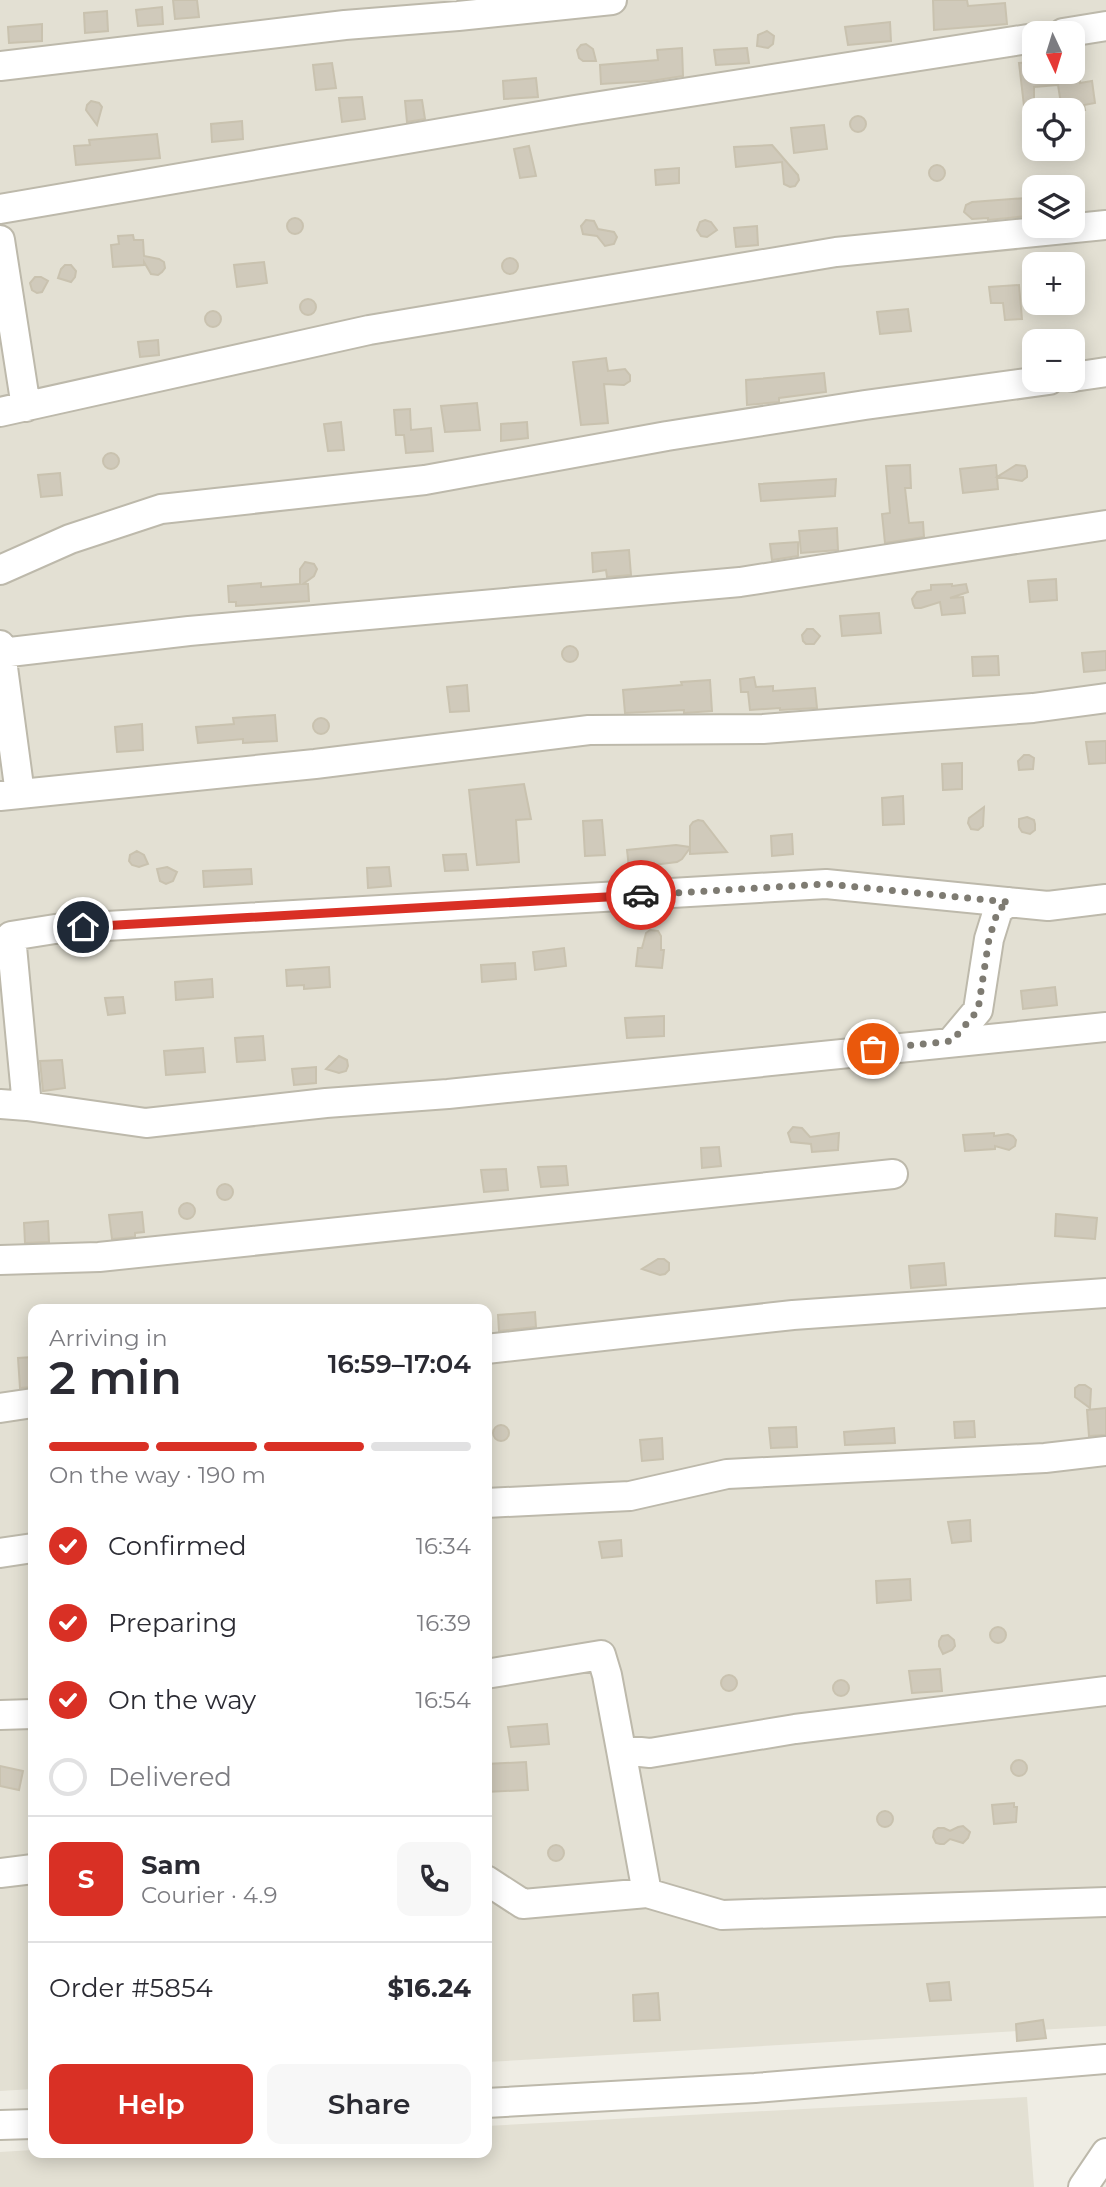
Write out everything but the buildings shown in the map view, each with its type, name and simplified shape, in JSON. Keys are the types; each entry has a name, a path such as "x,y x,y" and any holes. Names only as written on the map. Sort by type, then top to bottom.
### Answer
{"street":[{"path":"0,66 345,25 612,0"},
{"path":"1085,29 1106,26"},
{"path":"0,209 575,110 1022,40"},
{"path":"0,240 13,409 369,330 836,252 1106,225"},
{"path":"1085,375 1106,372"},
{"path":"0,570 70,538 161,509 425,480 667,436 1022,384"},
{"path":"1106,525 740,582 1,649 10,795 315,764 589,730 763,729 1033,708 1106,698"},
{"path":"1106,900 1048,905 826,884 83,927 6,936 13,1105 146,1123 1106,1027"},
{"path":"952,1041 978,1010 989,939 998,910 1009,902"},
{"path":"0,1260 99,1257 893,1174"},
{"path":"492,1348 793,1315 1106,1293"},
{"path":"0,1408 28,1404"},
{"path":"492,1503 630,1496 727,1474 1045,1458 1106,1451"},
{"path":"0,1553 28,1549"},
{"path":"492,1673 601,1655 646,1893"},
{"path":"621,1750 650,1753 794,1729 1106,1691"},
{"path":"0,1715 28,1714"},
{"path":"0,1873 28,1870"},
{"path":"492,1884 523,1903 646,1893 722,1915 1106,1902"},
{"path":"492,2103 755,2088 1106,2059"},
{"path":"0,2125 28,2123"},
{"path":"1083,2187 1106,2152"}],"shaded area":[{"path":"0,0 1106,0 1106,2026 492,2062 492,1304 28,1304 28,2089 0,2091"},
{"path":"1027,2097 1034,2187 0,2187 0,2152 28,2150 28,2158 492,2158 492,2126"}],"way so far":[{"path":"641,895 826,884 1009,902 998,910 989,939 978,1010 952,1041 873,1049"}],"route":[{"path":"83,927 641,895"}]}
